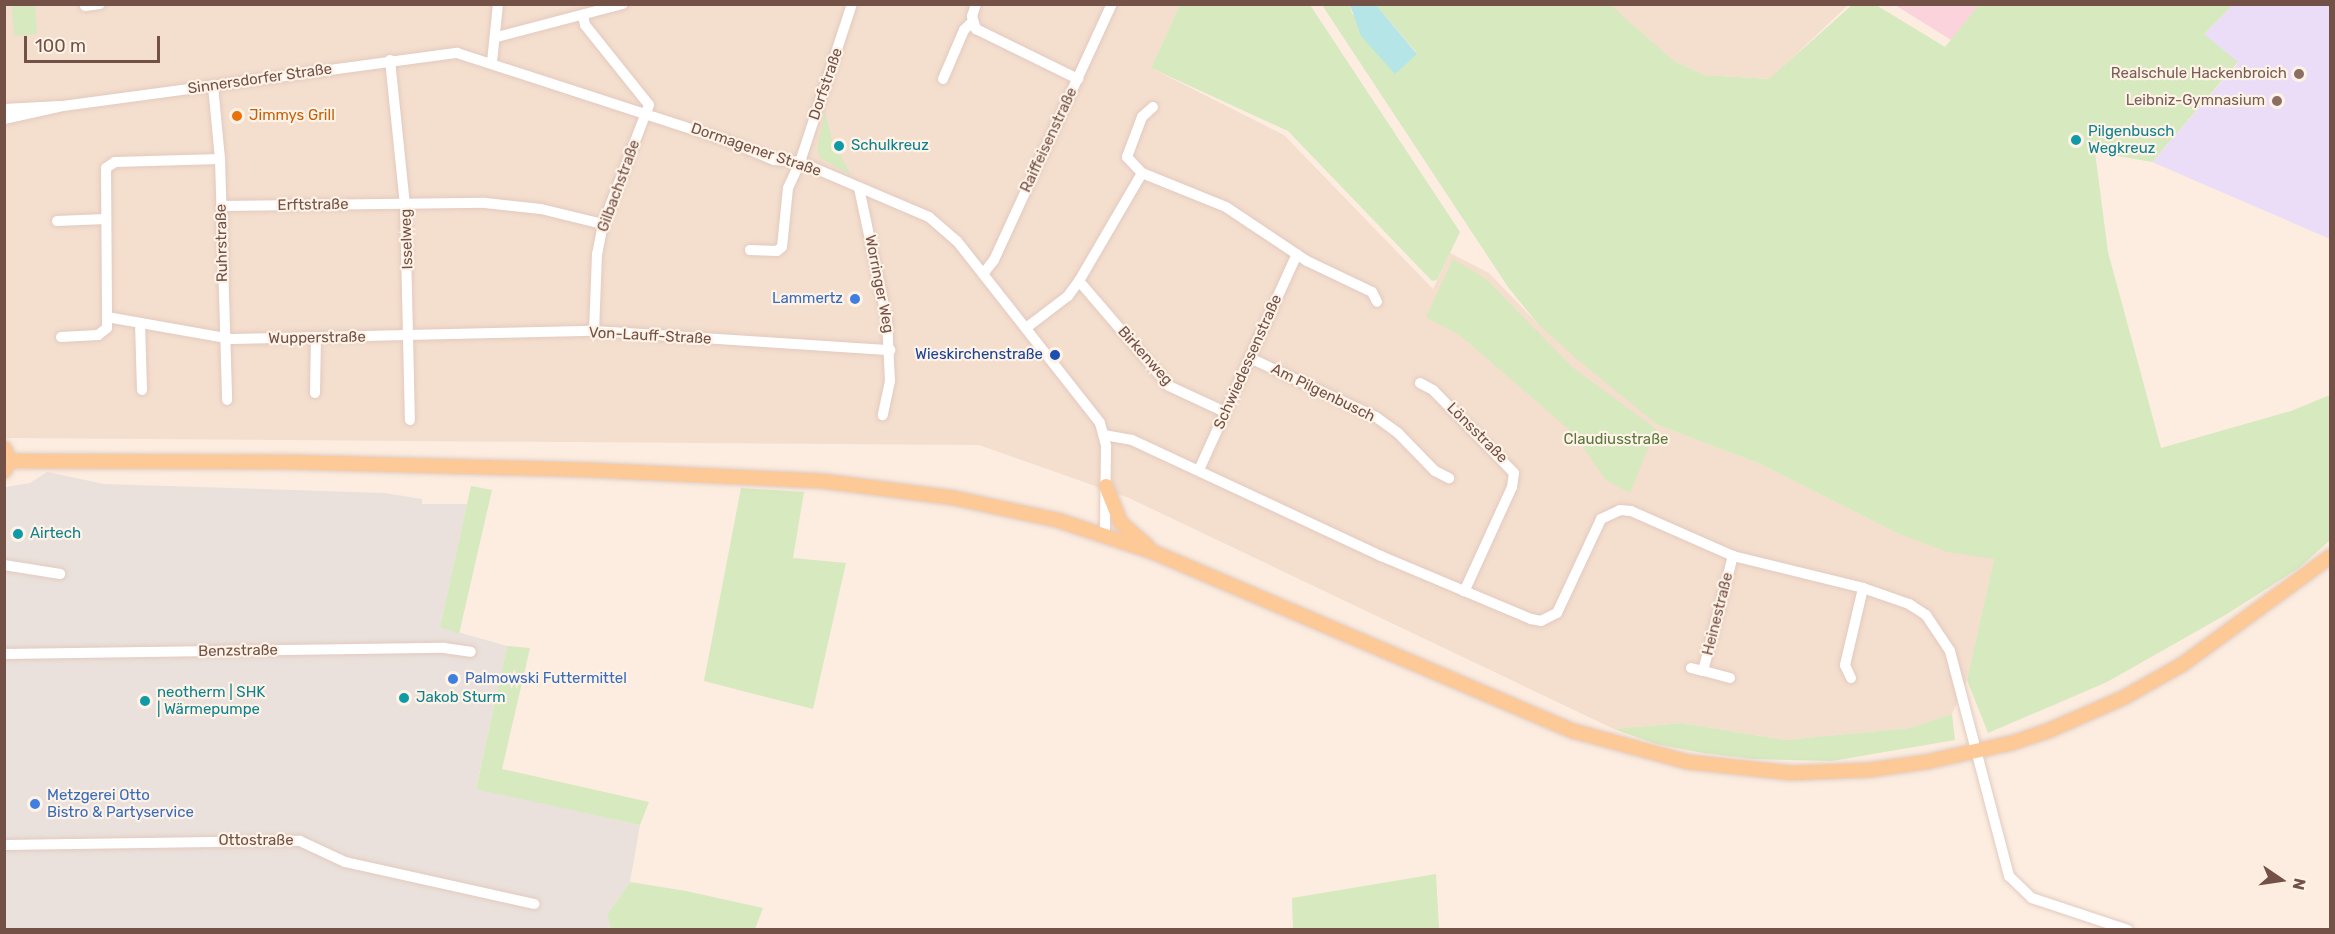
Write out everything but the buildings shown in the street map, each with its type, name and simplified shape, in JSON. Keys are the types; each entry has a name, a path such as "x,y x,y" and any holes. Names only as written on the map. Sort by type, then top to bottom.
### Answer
{"main road":[{"path":"6,460 367,463 822,481 954,498 1105,534 1153,552 1289,606 1528,714 1662,757 1750,771 1833,773 1975,753 2050,730 2154,682 2226,636 2331,557"},
{"path":"1106,486 1121,523 1153,552"}],"street":[{"path":"85,6 100,4"},
{"path":"492,62 497,37 498,4"},
{"path":"497,37 623,4"},
{"name":"Dorfstraße","path":"750,250 777,251 782,247 788,188 800,162 852,4"},
{"path":"943,79 964,30 972,22 976,4"},
{"name":"Raiffeisenstraße","path":"983,274 994,260 1112,4"},
{"path":"583,15 585,25 649,105 646,113"},
{"path":"972,22 976,29 1077,79"},
{"name":"Dormagener Straße","path":"457,53 492,62 646,113 774,160 800,162 929,218 957,241 1094,414 1104,435 1105,534"},
{"name":"Sinnersdorfer Straße","path":"4,119 63,106 390,60 457,53"},
{"name":"Isselweg","path":"390,60 405,204 410,420"},
{"name":"Ruhrstraße","path":"213,86 220,159 227,400"},
{"name":"Sinnersdorfer Straße","path":"4,109 44,104 63,106"},
{"path":"1153,107 1142,117 1127,157 1142,173 1226,207 1297,254 1372,292 1377,302"},
{"name":"Gilbachstraße","path":"594,332 597,254 603,224 646,113"},
{"path":"61,337 98,335 107,328 105,175 110,164 220,159"},
{"path":"1026,328 1068,296 1079,282 1142,173"},
{"name":"Worringer Weg","path":"859,188 888,320 890,381 883,415"},
{"name":"Erftstraße","path":"221,206 496,204 541,209 603,224"},
{"path":"57,221 106,219"},
{"name":"Schwiedessenstraße","path":"1199,470 1297,254"},
{"name":"Birkenweg","path":"1079,282 1169,386 1225,412"},
{"name":"Wupperstraße","path":"107,317 225,339 409,336"},
{"path":"140,323 142,390"},
{"name":"Von-Lauff-Straße","path":"409,336 594,332 890,350"},
{"path":"315,393 316,338"},
{"name":"Am Pilgenbusch","path":"1250,358 1376,417 1404,439 1436,471 1449,478"},
{"name":"Lönsstraße","path":"1420,383 1433,390 1514,473 1512,487 1464,592"},
{"path":"1104,435 1122,436 1464,592 1531,619 1549,619 1566,596 1601,519 1620,510 1630,511 1732,556 1863,588 1909,604 1926,615 1941,633 1958,676 2004,865 2016,886 2043,902 2128,930"},
{"name":"Heinestraße","path":"1703,672 1732,556"},
{"path":"4,565 60,574"},
{"path":"1851,678 1845,665 1863,588"},
{"name":"Benzstraße","path":"4,654 444,648 471,652"},
{"name":"Heinestraße","path":"1691,668 1730,678"},
{"name":"Ottostraße","path":"4,845 300,841 345,862 534,904"}],"shaded area":[{"path":"1979,4 1951,40 1895,5"},
{"path":"5,5 1180,5 1151,68 1284,135 1433,289 1450,253 1489,273 1538,324 1658,425 1758,463 1897,533 1994,559 1967,680 1952,714 1910,728 1785,740 1682,723 1614,729 1129,498 979,445 5,438"},
{"path":"1609,5 1848,5 1770,79 1704,75 1674,61"},
{"path":"2233,5 2330,5 2330,239 2152,162 2238,63 2204,34"},
{"path":"47,472 104,484 385,493 422,499 422,504 467,504 440,627 507,646 476,788 640,825 630,882 607,915 611,929 5,930 5,487 30,483"}],"green space":[{"path":"1609,4 1674,61 1704,75 1769,79 1852,5 1876,5 1945,47 1979,5 2233,5 2204,34 2238,62 2152,162 2095,152 2108,252 2161,448 2291,411 2330,395 2330,540 2299,568 2227,614 2107,682 1988,733 1967,680 1994,559 1948,552 1897,533 1758,463 1658,425 1578,360 1538,324 1508,287 1322,5 1350,5 1352,14 1417,53 1376,5"},
{"path":"12,5 35,5 37,34 14,36"},
{"path":"1180,5 1310,5 1460,232 1437,280 1432,281 1288,131 1151,68"},
{"path":"825,111 832,140 851,175 820,158 817,149"},
{"name":"Claudiusstraße","path":"1453,259 1486,279 1572,367 1656,429 1630,493 1606,480 1573,433 1461,336 1426,317"},
{"path":"471,486 492,490 459,634 440,627"},
{"path":"741,488 804,492 793,558 846,563 813,709 704,681"},
{"path":"507,646 530,648 502,769 649,802 640,825 476,789"},
{"path":"1952,714 1955,740 1832,761 1753,759 1703,753 1656,744 1614,729 1682,723 1785,740 1910,728"},
{"path":"1436,874 1439,929 1293,929 1292,898"},
{"path":"630,882 686,891 763,908 755,929 611,929 607,915"}],"water":[{"path":"1350,5 1376,5 1417,54 1395,74 1361,36"}],"place":[{"name":"Realschule Hackenbroich","path":"2299,74"},
{"name":"Leibniz-Gymnasium","path":"2277,101"},
{"name":"Jimmys Grill","path":"237,116"},
{"name":"Pilgenbusch Wegkreuz","path":"2076,140"},
{"name":"Schulkreuz","path":"839,146"},
{"name":"Lammertz","path":"855,299"},
{"name":"Wieskirchenstraße","path":"1055,355"},
{"name":"Airtech","path":"18,534"},
{"name":"Palmowski Futtermittel","path":"453,679"},
{"name":"Jakob Sturm","path":"404,698"},
{"name":"neotherm | SHK | Wärmepumpe","path":"145,701"},
{"name":"Metzgerei Otto Bistro & Partyservice","path":"35,804"}]}
